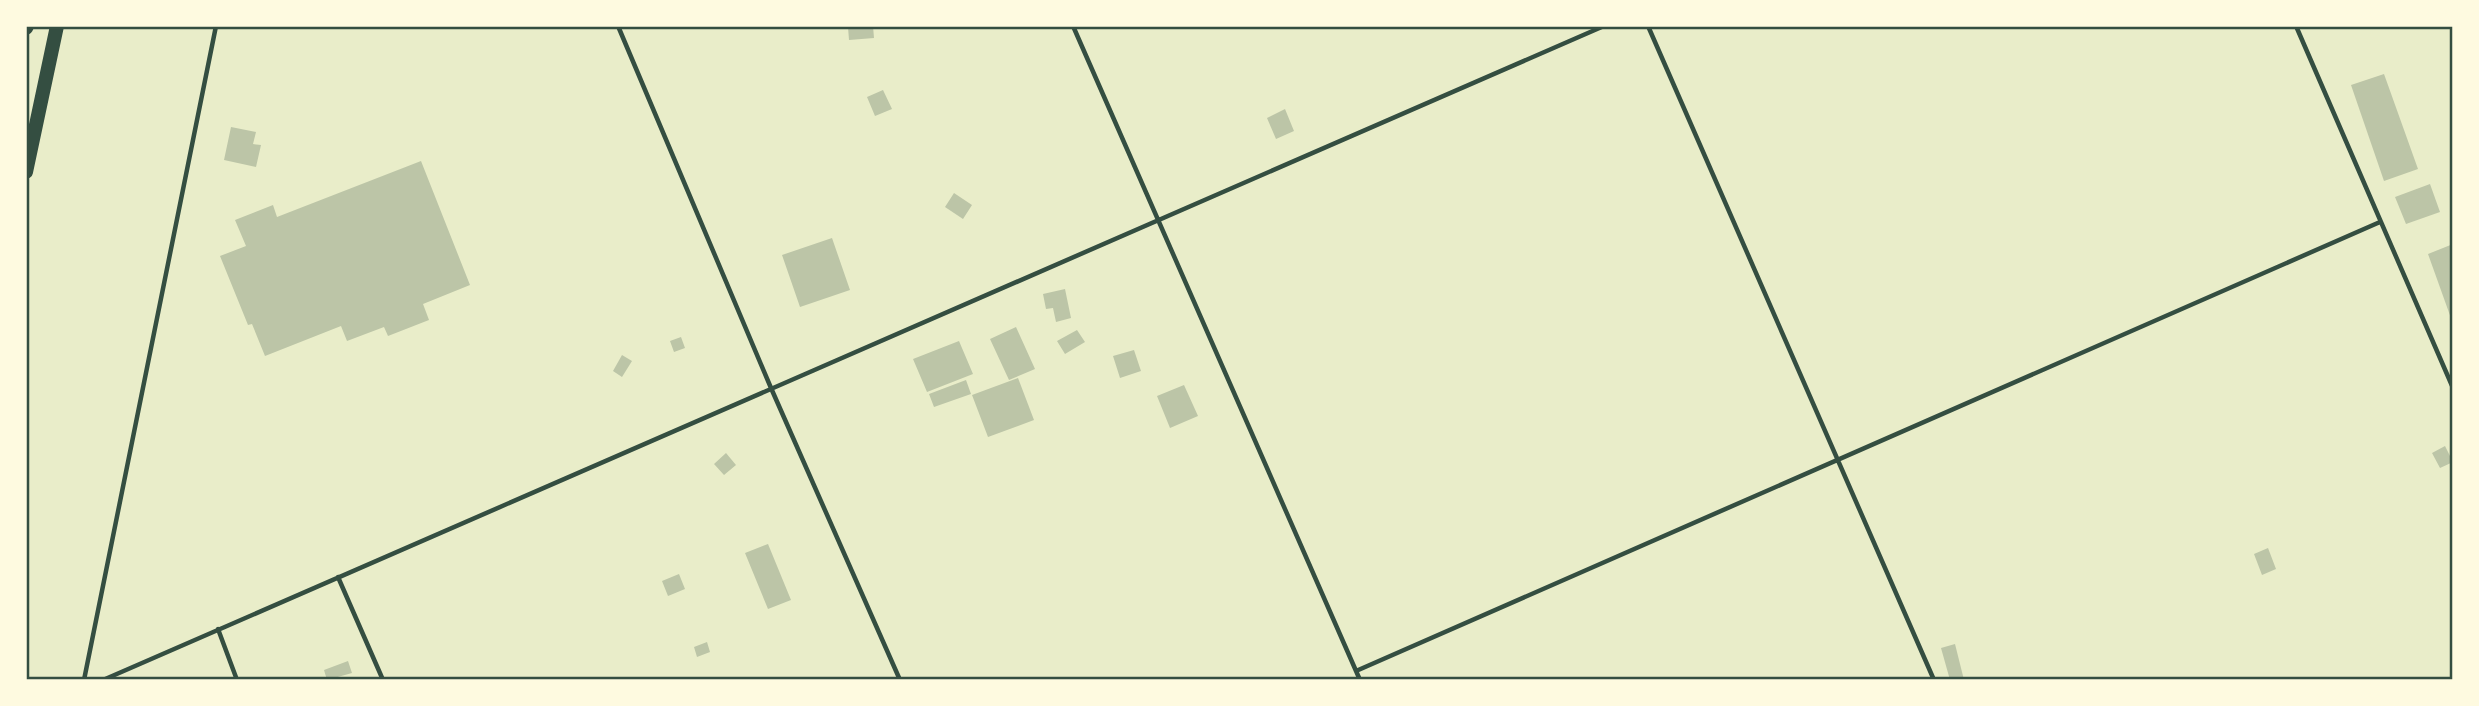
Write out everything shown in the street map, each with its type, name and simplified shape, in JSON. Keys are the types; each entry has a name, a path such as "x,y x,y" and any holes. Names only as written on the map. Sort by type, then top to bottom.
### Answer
{"main road":[{"path":"26,172 57,26"}],"lane":[{"path":"84,680 216,26"},
{"path":"618,26 771,388 901,680"},
{"path":"1073,26 1360,680"},
{"path":"103,680 1604,26"},
{"path":"1648,26 1934,680"},
{"path":"2296,26 2453,388"},
{"path":"1356,671 2380,222"},
{"path":"338,577 383,680"},
{"path":"218,629 237,680"}],"building":[{"path":"873,26 874,38 849,40 848,27"},
{"path":"2384,74 2418,169 2384,181 2351,85"},
{"path":"883,90 892,109 875,116 867,97"},
{"path":"1285,109 1294,131 1276,139 1267,118"},
{"path":"231,127 256,132 253,144 261,145 256,167 224,160"},
{"path":"421,161 470,285 423,304 429,320 388,336 384,327 347,341 341,326 265,356 252,324 248,325 220,256 246,246 235,220 273,205 277,217"},
{"path":"2430,184 2440,212 2406,224 2395,197"},
{"path":"954,193 972,205 963,219 945,207"},
{"path":"832,238 850,290 800,307 782,255"},
{"path":"2453,244 2453,321 2452,321 2428,254"},
{"path":"1065,289 1071,318 1056,322 1053,308 1046,309 1043,294"},
{"path":"1016,327 1035,369 1009,380 990,339"},
{"path":"1077,330 1085,342 1065,354 1057,341"},
{"path":"681,337 685,348 674,352 670,341"},
{"path":"959,341 973,374 927,392 913,359"},
{"path":"1134,350 1141,371 1120,378 1113,356"},
{"path":"622,355 632,361 622,377 613,371"},
{"path":"1018,378 1034,420 988,437 972,395"},
{"path":"966,380 971,394 934,407 929,394"},
{"path":"1184,385 1198,416 1170,428 1157,396"},
{"path":"2445,446 2453,462 2440,468 2432,453"},
{"path":"726,453 736,465 724,475 714,464"},
{"path":"768,544 791,600 768,609 745,553"},
{"path":"2268,548 2276,569 2262,575 2254,554"},
{"path":"679,574 685,589 668,596 662,581"},
{"path":"707,642 710,652 697,657 694,647"},
{"path":"1955,644 1964,680 1950,680 1941,648"},
{"path":"348,661 352,673 327,680 324,670"}]}
